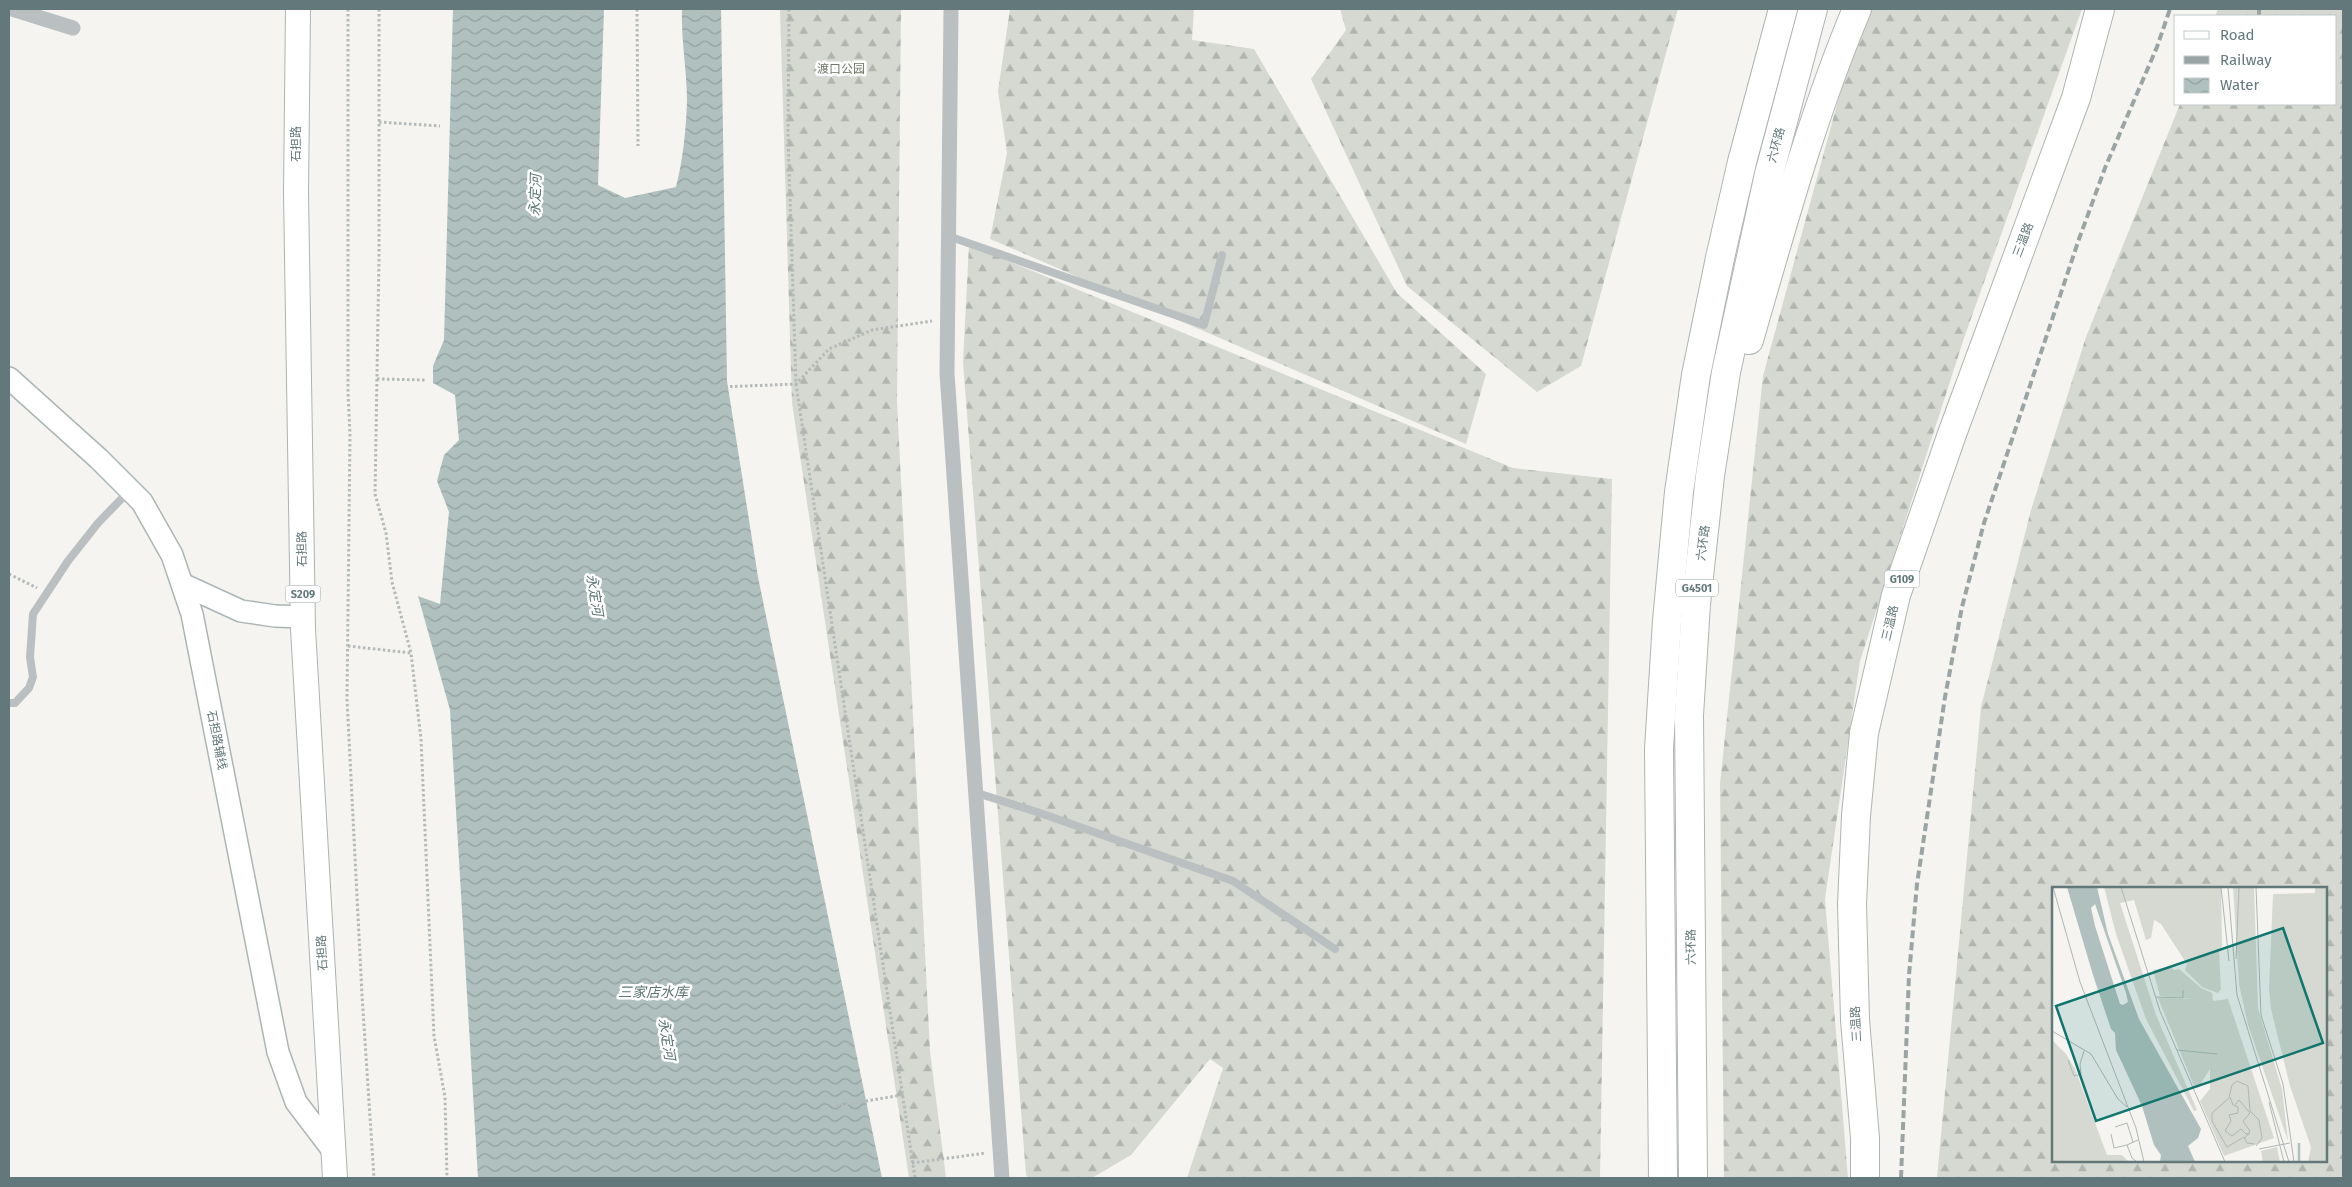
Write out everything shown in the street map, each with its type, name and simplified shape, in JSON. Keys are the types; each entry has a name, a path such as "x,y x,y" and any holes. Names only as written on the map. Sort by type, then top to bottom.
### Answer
{"highway":[{"path":"1742,162 1771,9"},
{"name":"G4501","path":"1663,1178 1658,750 1679,492 1696,375 1742,162 1783,9"},
{"name":"六环路","path":"1693,1178 1689,715 1696,604 1710,476 1726,372 1768,174 1813,9"},
{"path":"1710,476 1780,234 1833,66 1857,9"},
{"name":"三温路","path":"1865,1178 1865,1138 1855,1020 1852,904 1856,816 1864,734 1896,595 1955,425 2076,98 2100,9"}],"main road":[{"name":"石担路","path":"298,9 296,192 303,617 335,1178"},
{"name":"石担路辅线","path":"9,378 99,459 142,502 172,555 192,614 278,1052 296,1102 334,1152"},
{"path":"182,584 241,610 275,616 303,617"}],"street":[{"path":"12,9 73,28"},
{"path":"951,9 947,373 1002,1178"}],"lane":[{"path":"948,236 1204,325 1222,255"},
{"path":"9,703 15,703 29,688 33,677 30,657 33,614 68,561 98,523 130,490"},
{"path":"977,793 1233,881 1335,949"}],"path":[{"path":"348,9 348,393 350,434 347,698 361,975 374,1178"},
{"path":"379,9 375,494 386,533 392,582 411,653 421,739 434,1036 445,1097 447,1178"},
{"path":"637,9 638,146"},
{"path":"789,9 788,135 796,384 915,1178"},
{"path":"379,122 440,126"},
{"path":"720,388 796,384 828,349 872,330 928,321 948,320"},
{"path":"377,378 424,380"},
{"path":"9,574 18,580 48,592"},
{"path":"348,646 411,653"},
{"path":"836,1106 902,1095"},
{"path":"912,1163 1000,1151"}],"green space":[{"name":"渡口公园","path":"780,9 901,9 897,402 930,1051 946,1178 909,1178 792,403"},
{"path":"1010,9 1194,9 1192,40 1254,49 1397,293 1486,374 1466,444 990,239 1007,153 998,91"},
{"path":"1340,9 1678,9 1581,366 1537,392 1407,286 1311,79 1346,30"},
{"path":"1863,9 2082,9 1964,338 1860,661 1825,899 1848,1178 1724,1178 1720,784 1763,376"},
{"path":"2218,9 2343,9 2343,1178 1937,1178 1981,707 2031,510 2086,337 2180,105 2337,105 2337,15 2215,15"},
{"path":"969,245 1513,468 1612,479 1600,1178 1187,1178 1223,1068 1210,1059 1131,1155 1092,1178 1029,1178 1026,1175 963,362"}],"water":[{"name":"三家店水库","path":"453,9 604,9 598,185 625,198 676,187 684,145 687,102 682,9 721,9 727,381 758,577 882,1178 478,1178 450,710 418,596 440,604 449,512 437,481 444,455 459,440 455,395 433,383 433,366 444,340"}],"railway":[{"path":"1901,1178 1909,975 1917,884 1945,697 1962,607 1984,523 2079,239 2105,168 2157,47 2170,9"},
{"path":"2259,9 2259,15"}],"water label":[{"name":"永定河","path":"535,195"},
{"name":"永定河","path":"595,595"},
{"name":"永定河","path":"667,1039"}]}
